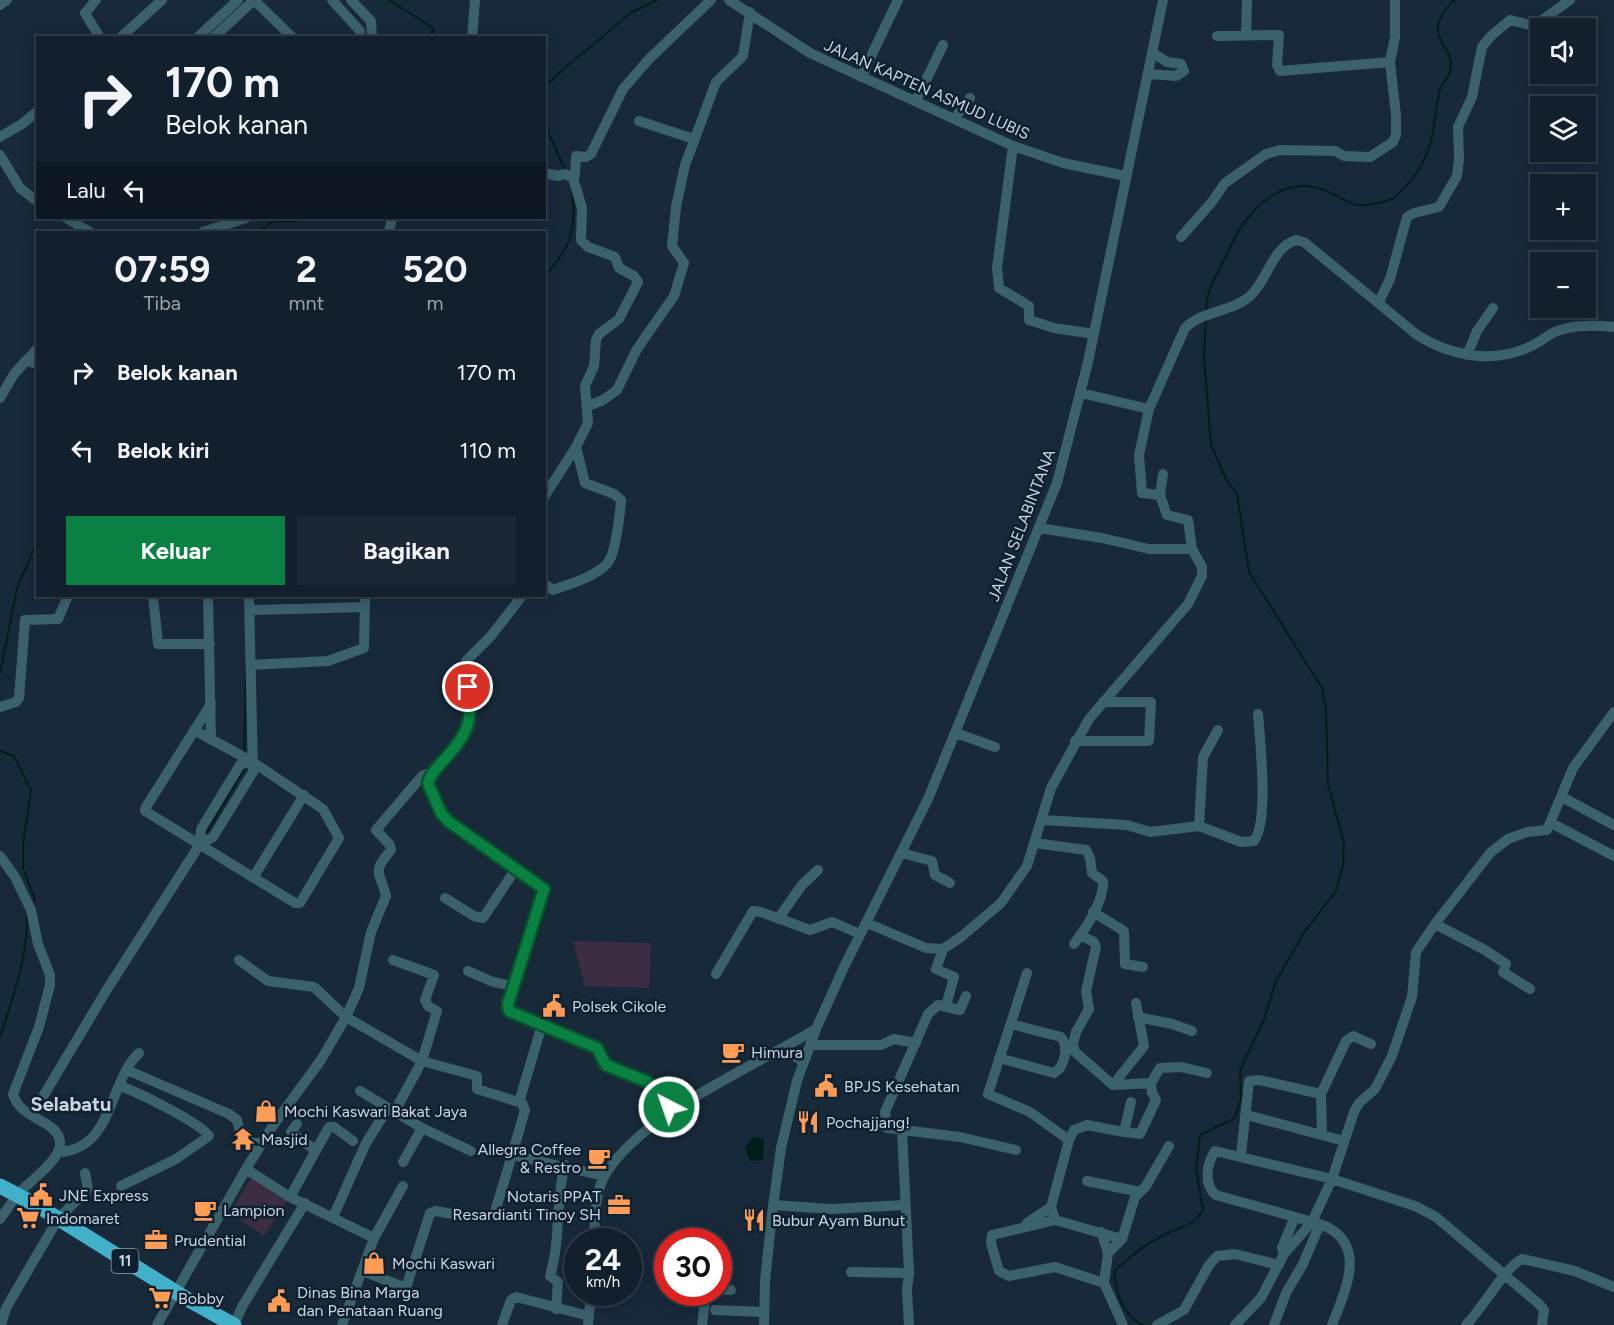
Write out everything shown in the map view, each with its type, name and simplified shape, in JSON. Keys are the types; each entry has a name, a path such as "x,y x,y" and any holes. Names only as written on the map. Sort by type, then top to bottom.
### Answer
{"highway":[{"name":"11","path":"0,1186 18,1194 174,1291 234,1325"}],"street":[{"path":"0,5 7,0"},
{"path":"96,0 85,13 99,36"},
{"path":"122,36 162,0"},
{"path":"214,31 238,0"},
{"path":"214,31 254,0 290,36"},
{"path":"332,0 356,34 371,21"},
{"path":"351,0 371,21 372,36"},
{"path":"472,36 475,0"},
{"path":"546,493 586,428 588,406 585,387 594,366 596,340 599,334 619,319 638,282 634,276 618,267 615,257 588,247 581,240 582,208 573,178 576,156 586,157 591,154 623,89 648,59 711,0"},
{"name":"JALAN KAPTEN ASMUD LUBIS","path":"729,0 810,53 1013,146 1063,163 1126,176"},
{"path":"861,77 898,0"},
{"name":"JALAN SELABINTANA","path":"764,1325 763,1312 773,1204 787,1121 804,1062 816,1029 860,934 902,853 956,733 1057,483 1094,334 1163,0"},
{"path":"1246,35 1247,0"},
{"path":"1181,237 1225,183 1266,154 1280,150 1335,151 1344,156 1370,157 1386,147 1396,135 1390,62 1395,37 1395,0"},
{"path":"1379,302 1392,273 1407,218 1414,213 1439,207 1454,184 1459,159 1459,120 1472,97 1480,54 1485,42 1507,22 1513,20 1534,26 1570,0"},
{"path":"588,406 603,400 617,390 637,349 674,296 684,263 672,246 681,178 716,82 742,56 750,12"},
{"path":"1217,36 1279,35 1277,65 1280,71 1390,62"},
{"path":"915,101 943,45"},
{"path":"1149,74 1176,76 1182,73 1184,68 1182,64 1167,62 1153,53"},
{"path":"955,118 970,98"},
{"path":"0,137 36,113"},
{"path":"639,121 694,139"},
{"path":"1013,146 997,268 999,288 1029,306 1029,320 1054,328 1094,334"},
{"path":"0,155 20,188 36,198"},
{"path":"546,173 558,176 565,174 573,178"},
{"path":"68,219 88,231"},
{"path":"206,231 243,219"},
{"path":"1160,495 1142,491 1140,449 1149,409 1185,328 1248,297 1263,280 1275,256 1290,242 1300,240 1304,242 1417,335 1434,346 1467,355 1492,356 1518,351 1565,329 1614,327"},
{"path":"1467,355 1477,331 1493,308"},
{"path":"0,398 25,361 36,350"},
{"path":"25,361 36,364"},
{"path":"1081,393 1149,409"},
{"path":"546,585 555,589 579,579 602,567 611,555 621,500 614,494 583,481 576,447"},
{"path":"946,1006 954,977 936,969 943,949 969,931 1001,903 1027,866 1043,820 1050,788 1075,741 1103,702 1188,604 1202,576 1202,567 1192,549 1188,520 1167,515 1160,495 1163,474"},
{"path":"1039,528 1102,538 1149,549 1192,549"},
{"path":"0,707 16,702 19,698 25,620 58,619 68,597"},
{"path":"153,597 158,644 210,644"},
{"path":"208,597 211,740"},
{"path":"249,597 252,664 251,761"},
{"path":"252,664 328,662 364,648 365,597"},
{"path":"521,597 491,636 466,661 471,716 469,726 428,783 444,817 515,870 541,886 544,892 508,1004 509,1011 597,1048 606,1065 648,1082 673,1113"},
{"path":"250,610 365,607"},
{"path":"1075,741 1149,741 1151,702 1103,702"},
{"path":"194,730 251,761 326,811 339,838 300,903 295,903 145,811 194,730 211,704"},
{"path":"1274,1325 1286,1293 1303,1264 1359,1102 1374,1089 1392,1056 1412,997 1416,952 1491,852 1508,839 1527,832 1547,830 1573,768 1614,712"},
{"path":"1043,820 1127,825 1150,832 1199,826 1241,842 1254,841 1258,836 1262,807 1258,714"},
{"path":"1199,826 1203,757 1218,730"},
{"path":"956,733 995,747"},
{"path":"32,1115 101,999 200,844 201,829 240,765 251,761"},
{"path":"157,1325 174,1291 246,1168 297,1095 346,1017 359,988 372,932 386,896 377,870 381,861 391,850 390,845 376,830 422,776 435,771"},
{"path":"253,878 304,795"},
{"path":"1562,797 1614,825"},
{"path":"1551,823 1614,856"},
{"path":"1035,843 1081,849 1089,853 1092,873 1103,882 1093,912 1077,940 1094,942 1096,947 1086,991 1089,1009 1076,1032 1073,1047 1079,1057 1113,1085 1151,1083"},
{"path":"902,853 932,861 935,875 950,883"},
{"path":"0,856 15,877 31,910 38,944 50,975 50,985 39,1027 13,1094 19,1107 55,1132 60,1143 59,1152"},
{"path":"445,898 474,916 483,918 515,870"},
{"path":"778,919 802,885 818,870"},
{"path":"716,974 753,911 810,930 832,922 860,934"},
{"path":"1093,912 1124,931 1125,964 1143,967"},
{"path":"867,923 926,948 943,949"},
{"path":"1435,924 1494,955 1506,964 1503,972 1530,989"},
{"path":"239,960 268,981 314,987 346,1017 422,1061 477,1076 477,1089 519,1102 525,1110 494,1215"},
{"path":"333,1217 366,1143 392,1109 422,1061 437,1014 425,1000 435,976 393,960"},
{"path":"468,971 493,982 514,986"},
{"path":"1027,973 988,1091 990,1097 1030,1112 1069,1140"},
{"path":"966,996 960,1010 938,1005 931,1010 885,1112 887,1128 960,1137 1016,1150"},
{"path":"1113,1085 1143,1046 1136,1003"},
{"path":"1138,1017 1192,1031"},
{"path":"999,1058 1054,1073 1058,1071 1064,1059 1065,1044 1061,1037 1011,1024"},
{"path":"519,1102 542,1025"},
{"path":"595,1228 598,1192 604,1176 637,1140 673,1113 816,1029"},
{"path":"1322,1134 1321,1094 1348,1038 1353,1036 1371,1044"},
{"path":"811,1045 881,1045 894,1039 916,1043"},
{"path":"783,1049 804,1062"},
{"path":"0,1219 18,1194 59,1152 79,1148 97,1132 109,1114 127,1070 139,1053"},
{"path":"1055,1220 1051,1207 1069,1140 1074,1130 1087,1125 1140,1134 1156,1102 1151,1083 1160,1068 1181,1067 1207,1073"},
{"path":"127,1070 229,1114 237,1120 239,1128 260,1146"},
{"path":"1241,1155 1247,1115 1247,1084 1251,1080 1321,1094"},
{"path":"121,1086 155,1100 166,1110 203,1130 209,1136 176,1159 121,1186"},
{"path":"360,1091 422,1128 471,1151"},
{"path":"1124,1132 1131,1102"},
{"path":"1247,1115 1344,1141"},
{"path":"290,1197 315,1150 332,1126 353,1141"},
{"path":"403,1162 422,1128"},
{"path":"902,1131 909,1273 907,1290 909,1325"},
{"path":"291,1132 315,1150"},
{"path":"1108,1253 1122,1239 1132,1204 1169,1146"},
{"path":"1332,1325 1345,1292 1350,1254 1343,1238 1316,1223 1294,1219 1212,1192 1208,1179 1213,1154 1219,1151 1241,1155 1332,1179 1415,1206 1436,1218 1544,1310 1542,1325"},
{"path":"512,1155 565,1165 604,1176"},
{"path":"556,1309 558,1282 550,1276 557,1246 559,1196 565,1165"},
{"path":"246,1168 290,1197 374,1238"},
{"path":"1,1325 4,1312 58,1219 88,1189 85,1173"},
{"path":"1087,1181 1140,1192"},
{"path":"342,1325 374,1238 403,1186"},
{"path":"234,1325 243,1305 305,1203"},
{"path":"773,1204 831,1209 905,1205"},
{"path":"1025,1225 1051,1207"},
{"path":"363,1271 406,1288 430,1213 436,1211 457,1215"},
{"path":"1284,1254 1282,1248 1294,1219"},
{"path":"1104,1283 1055,1267 1009,1276 1002,1274 999,1271 990,1238 997,1233 1025,1225 1055,1220 1122,1239"},
{"path":"1235,1325 1261,1298 1284,1254 1316,1223"},
{"path":"1101,1233 1108,1253 1104,1283 1122,1325"},
{"path":"1157,1325 1184,1310 1216,1256 1235,1254 1279,1265"},
{"path":"1466,1325 1481,1309 1513,1265 1522,1259 1575,1271 1614,1287"},
{"path":"851,1272 909,1273"},
{"path":"501,1325 511,1300 516,1297 589,1320"},
{"path":"702,1325 704,1306"},
{"path":"715,1310 763,1312"}],"shaded area":[{"path":"573,941 651,943 649,988 585,986"},
{"path":"753,1137 764,1139 763,1160 750,1161 745,1148"},
{"path":"251,1178 288,1199 264,1236 230,1213"}],"waterway":[{"path":"389,0 433,28 431,36"},
{"path":"546,92 547,85 560,72 632,12 657,0"},
{"path":"1206,313 1210,288 1236,236 1253,212 1276,194 1289,188 1303,186 1327,191 1352,204 1368,205 1393,198 1412,179 1428,149 1433,134 1439,93 1450,71 1450,57 1440,39 1438,25 1445,10 1455,0"},
{"path":"546,123 566,172"},
{"path":"546,274 560,257 570,238 574,217 572,191"},
{"path":"258,231 273,221 303,219"},
{"path":"1143,1325 1130,1315 1121,1302 1114,1271 1151,1242 1190,1224 1203,1210 1196,1169 1200,1135 1235,1118 1241,1098 1240,1070 1263,1022 1276,981 1305,931 1336,891 1343,865 1344,843 1328,784 1326,709 1322,688 1249,572 1237,494 1226,479 1211,445 1204,358 1206,318"},
{"path":"36,366 34,369 36,370"},
{"path":"0,674 17,588 36,545"},
{"path":"244,754 246,673"},
{"path":"0,751 14,756 31,790 23,845 23,868 35,899 32,904"},
{"path":"205,835 245,768"},
{"path":"0,1037 22,962 27,915"}],"place":[{"name":"Polsek Cikole","path":"554,1006"},
{"name":"Himura","path":"733,1052"},
{"name":"BPJS Kesehatan","path":"826,1086"},
{"name":"Mochi Kaswari Bakat Jaya","path":"266,1111"},
{"name":"Pochajjang!","path":"808,1122"},
{"name":"Masjid","path":"243,1139"},
{"name":"Allegra Coffee & Restro","path":"599,1158"},
{"name":"JNE Express","path":"41,1195"},
{"name":"Notaris PPAT Resardianti Tinoy SH","path":"619,1205"},
{"name":"Lampion","path":"205,1210"},
{"name":"Indomaret","path":"28,1218"},
{"name":"Bubur Ayam Bunut","path":"754,1220"},
{"name":"Prudential","path":"156,1240"},
{"name":"Mochi Kaswari","path":"374,1263"},
{"name":"Bobby","path":"160,1298"},
{"name":"Dinas Bina Marga dan Penataan Ruang","path":"279,1301"}],"district":[{"name":"Selabatu","path":"71,1104"}],"route":[{"path":"468,687 471,716 469,726 428,783 441,813 448,821 544,889 507,1008 512,1013 594,1046 600,1051 606,1065 648,1082 669,1107"}]}
